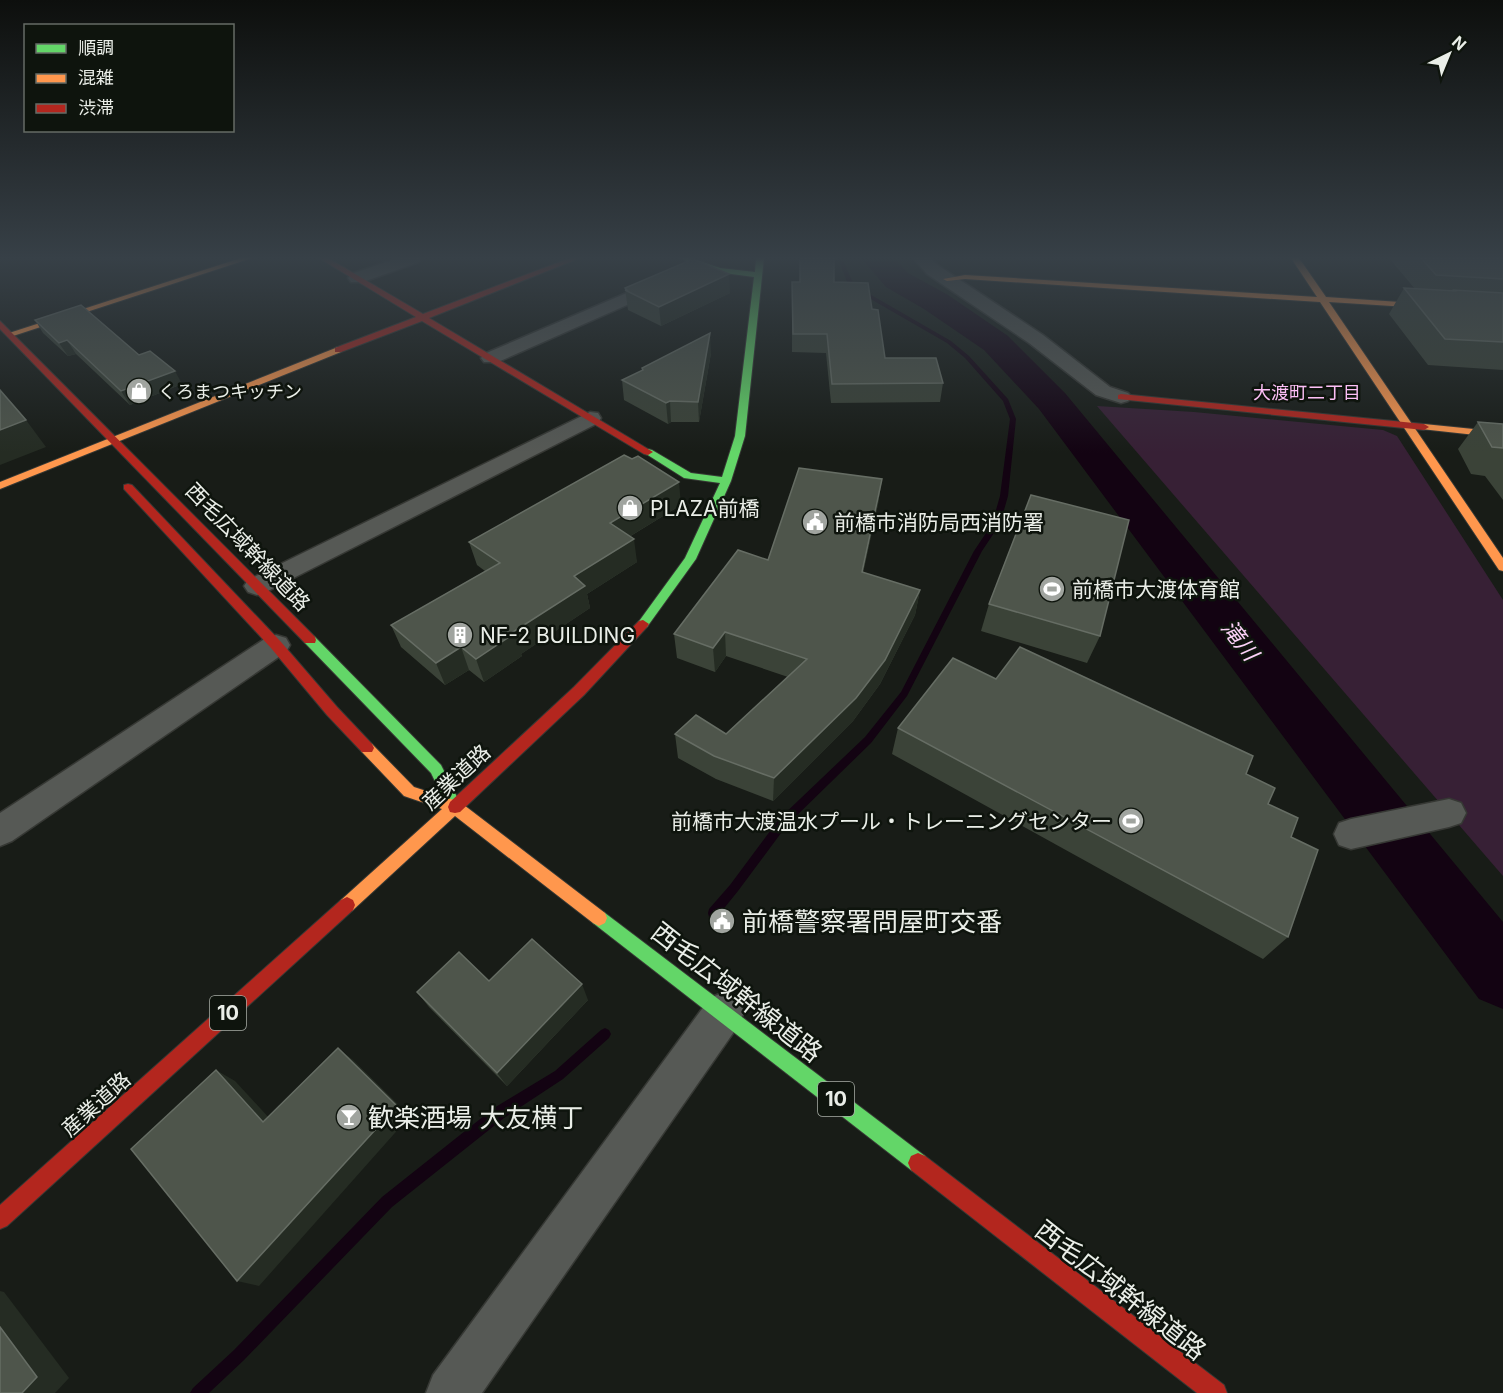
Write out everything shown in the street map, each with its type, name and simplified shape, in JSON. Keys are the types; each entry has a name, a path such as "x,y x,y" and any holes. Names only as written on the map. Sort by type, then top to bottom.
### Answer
{"street":[{"path":"3,332 33,323"},
{"path":"0,486 406,323"},
{"path":"431,323 688,476 726,481"},
{"path":"491,358 570,323"},
{"name":"産業道路","path":"0,1219 455,807 579,691 641,627 690,559 726,481 740,436 752,323"},
{"path":"1012,323 1103,391 1121,397 1503,435"},
{"path":"1339,323 1503,567"},
{"name":"西毛広域幹線道路","path":"3,332 114,440 436,769 455,807"},
{"path":"257,586 590,418"},
{"name":"西毛広域幹線道路","path":"117,474 276,645 332,711 410,792 455,807 1216,1393"},
{"path":"0,831 276,645"},
{"path":"1351,834 1449,813"},
{"path":"451,1393 724,1012"}],"shaded area":[{"path":"1097,406 1194,412 1383,430 1397,436 1503,600 1503,876"}],"building":[{"path":"38,323 102,323 139,355 150,351 175,371 121,391 67,340 59,343"},
{"path":"793,323 880,323 885,358 936,358 943,383 832,384 827,334 793,334"},
{"path":"1432,323 1503,323 1503,342 1445,339"},
{"path":"710,333 698,402 670,401 666,403 622,380 643,370 642,368"},
{"path":"0,390 26,420 0,430"},
{"path":"1478,422 1503,424 1503,448 1492,447"},
{"path":"624,455 632,459 638,456 679,482 610,523 634,539 574,576 585,586 513,632 515,633 476,659 461,647 436,663 391,625 500,563 469,542"},
{"path":"799,468 882,479 862,572 920,590 885,660 856,698 774,778 714,756 675,734 696,715 726,734 807,659 725,632 713,648 674,634 738,550 768,560"},
{"name":"前橋市大渡体育館","path":"1031,495 1129,520 1100,636 989,604"},
{"name":"前橋市大渡温水プール・トレーニングセンター","path":"1020,647 1253,756 1246,774 1275,788 1268,804 1298,818 1291,837 1318,850 1288,937 898,728 953,658 996,679"},
{"path":"532,939 582,984 497,1073 417,992 459,952 489,981"},
{"path":"338,1048 397,1106 237,1281 131,1149 216,1070 263,1122"},
{"path":"0,1327 37,1377 22,1393 0,1393"}],"waterway":[{"path":"713,913 783,822 868,740 904,694 978,551 996,524 1004,496 1013,419 1006,400 967,357 949,342 916,323"},
{"name":"滝川","path":"967,323 996,343 1052,401 1503,975"},
{"path":"198,1393 239,1355 387,1202 499,1113 559,1075 605,1034"}],"traffic: fast":[{"path":"643,624 690,559 726,481 740,436 753,323"},
{"path":"648,452 688,476 726,481"},
{"path":"310,640 436,769 455,807"},
{"path":"599,918 918,1163"}],"traffic: slow":[{"path":"10,334 44,323"},
{"path":"1339,323 1503,567"},
{"path":"0,486 338,350"},
{"path":"1424,427 1503,435"},
{"path":"367,748 409,792 455,807"},
{"path":"347,905 455,807 599,918"}],"traffic: jam":[{"path":"338,350 408,323"},
{"path":"432,323 648,452"},
{"path":"0,324 310,640"},
{"path":"1121,397 1424,427"},
{"path":"128,487 276,645 367,748"},
{"path":"455,807 579,691 643,624"},
{"path":"0,1219 347,905"},
{"path":"918,1163 1216,1393"}],"place":[{"name":"くろまつキッチン","path":"139,391"},
{"name":"PLAZA前橋","path":"630,508"},
{"name":"前橋市消防局西消防署","path":"815,522"},
{"name":"前橋市大渡体育館","path":"1052,589"},
{"name":"NF-2 BUILDING","path":"460,635"},
{"name":"前橋市大渡温水プール・トレーニングセンター","path":"1131,821"},
{"name":"前橋警察署問屋町交番","path":"722,921"},
{"name":"歓楽酒場 大友横丁","path":"349,1117"}],"district":[{"name":"大渡町二丁目","path":"1307,392"}]}
